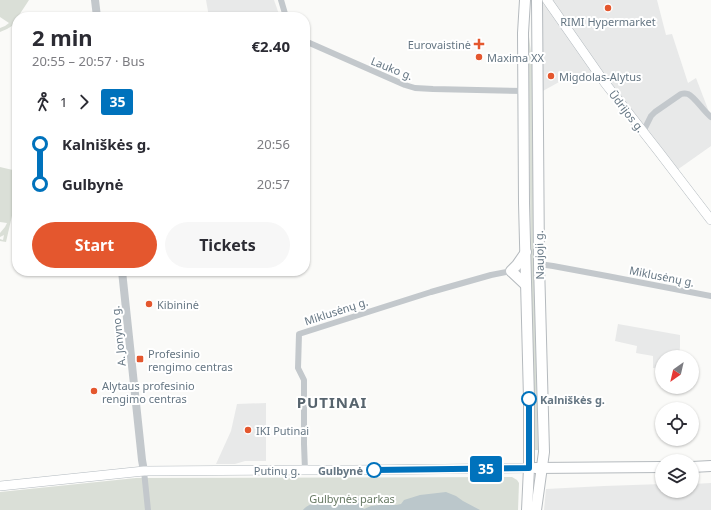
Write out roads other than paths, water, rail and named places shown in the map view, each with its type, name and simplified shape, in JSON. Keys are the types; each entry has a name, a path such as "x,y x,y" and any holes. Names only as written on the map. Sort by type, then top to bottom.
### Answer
{"main road":[{"name":"Naujoji g.","path":"525,0 524,91 529,468 527,510"},
{"name":"Naujoji g.","path":"536,510 544,452 539,264 537,0"},
{"name":"Ūdrijos g.","path":"547,0 605,83 711,220"},
{"path":"526,252 511,271 526,285"},
{"path":"699,467 711,466"},
{"path":"529,468 655,467"},
{"name":"Putinų g.","path":"0,486 144,471 529,468"}],"street":[{"path":"95,0 96,12"},
{"path":"281,0 285,12"},
{"name":"Lauko g.","path":"310,43 410,87 524,91"},
{"path":"643,132 651,116 655,112 681,94 685,93 690,95 711,117"},
{"name":"Miklusėnų g.","path":"539,264 711,296"},
{"name":"Miklusėnų g.","path":"305,470 304,380 298,368 299,334 431,292 491,275 511,271"},
{"name":"A. Jonyno g.","path":"123,276 144,471"},
{"path":"144,471 148,510"}],"place":[{"name":"RIMI Hypermarket","path":"608,8"},
{"name":"Eurovaistinė","path":"479,44"},
{"name":"Maxima XX","path":"479,57"},
{"name":"Migdolas-Alytus","path":"551,76"},
{"name":"Kibininė","path":"149,304"},
{"name":"Profesinio rengimo centras","path":"140,359"},
{"name":"Alytaus profesinio rengimo centras","path":"94,391"},
{"name":"Kalniškės g.","path":"529,399"},
{"name":"IKI Putinai","path":"248,430"},
{"name":"Gulbynė","path":"374,470"}],"district":[{"name":"PUTINAI","path":"332,402"}],"park label":[{"name":"Gulbynės parkas","path":"352,498"}]}
